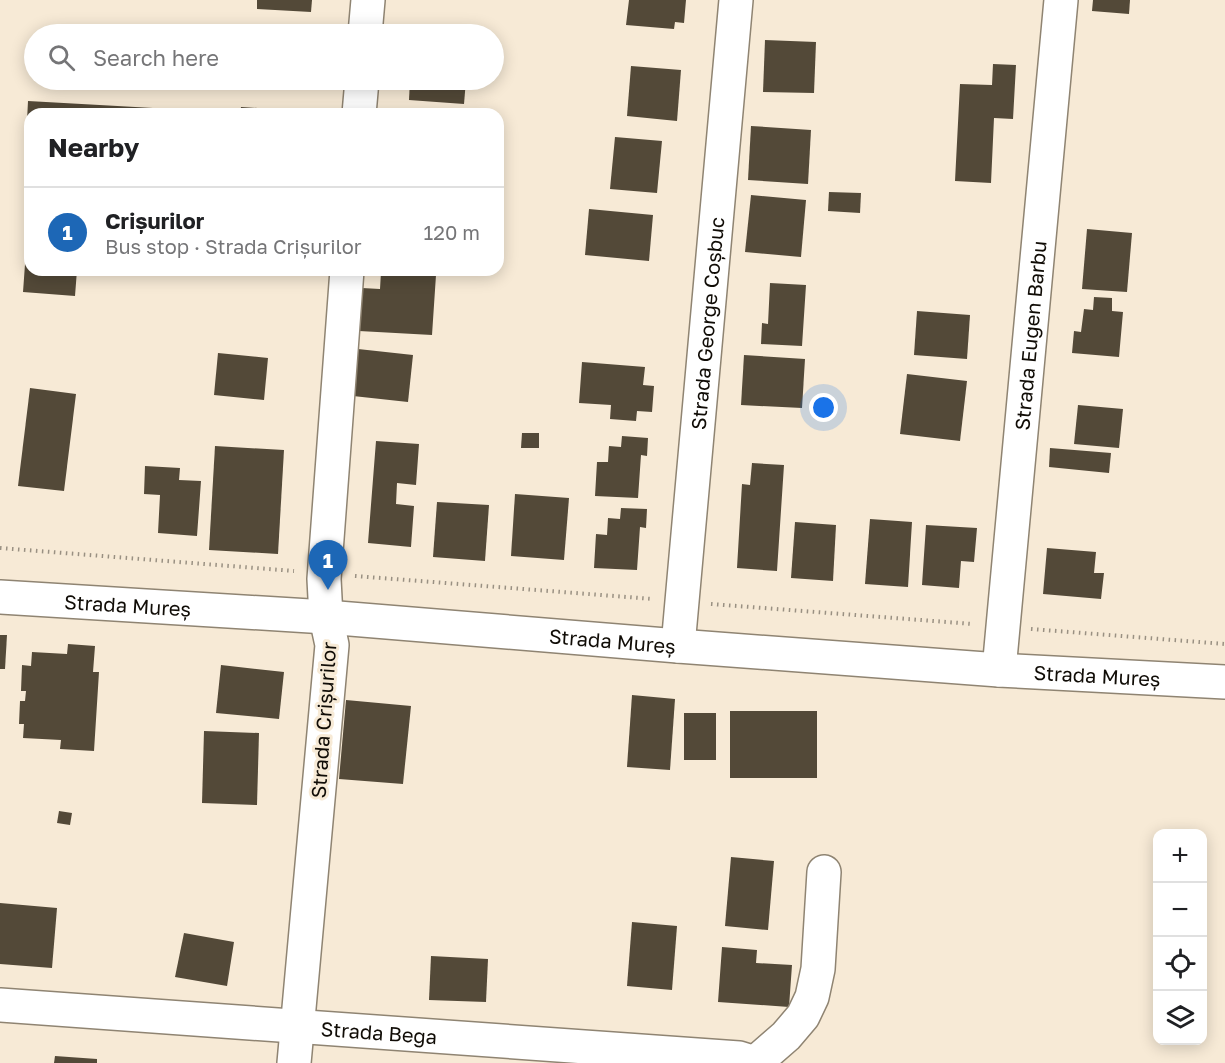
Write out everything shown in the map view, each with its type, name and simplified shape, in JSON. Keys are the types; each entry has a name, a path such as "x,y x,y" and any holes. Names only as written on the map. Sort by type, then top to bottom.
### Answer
{"street":[{"path":"366,24 368,0"},
{"name":"Strada George Coșbuc","path":"678,646 736,0"},
{"name":"Strada Eugen Barbu","path":"999,669 1061,0"},
{"path":"360,108 361,90"},
{"name":"Strada Crișurilor","path":"294,1063 332,645 326,617 325,573 347,276"},
{"name":"Strada Mureș","path":"0,597 326,617 999,669 1225,682"},
{"path":"755,1063 786,1036 803,1016 812,997 818,969 824,872"},
{"name":"Strada Bega","path":"0,1005 739,1058 755,1063"}],"path":[{"path":"0,548 1225,644"}],"building":[{"path":"257,0 312,0 311,12 257,9"},
{"path":"629,0 686,0 684,23 675,22 674,29 626,25"},
{"path":"1093,0 1130,0 1129,14 1092,11"},
{"path":"765,40 816,42 814,93 763,92"},
{"path":"993,64 1016,65 1013,119 994,118 991,183 955,181 960,84 992,85"},
{"path":"631,66 681,70 677,121 627,116"},
{"path":"410,90 465,90 464,104 409,100"},
{"path":"28,101 153,108 28,108"},
{"path":"751,126 811,130 808,184 748,180"},
{"path":"615,137 662,141 657,193 610,189"},
{"path":"829,192 861,193 860,213 828,211"},
{"path":"751,195 806,200 801,257 745,252"},
{"path":"589,209 653,215 649,261 585,255"},
{"path":"1087,229 1132,233 1127,292 1082,289"},
{"path":"24,276 77,276 75,296 23,292"},
{"path":"381,276 436,276 432,335 359,331 362,288 380,289"},
{"path":"770,283 806,285 802,346 761,344 762,323 768,324"},
{"path":"1094,297 1112,298 1112,311 1123,312 1119,357 1072,353 1074,331 1081,332 1084,309 1093,310"},
{"path":"917,311 970,315 967,359 914,355"},
{"path":"358,349 413,355 408,402 353,396"},
{"path":"218,353 268,358 264,400 214,395"},
{"path":"744,355 805,359 802,408 741,405"},
{"path":"582,362 645,367 643,385 654,386 652,412 637,411 636,421 610,419 611,405 579,403"},
{"path":"907,374 967,381 960,441 900,434"},
{"path":"30,388 76,394 64,491 18,486"},
{"path":"1078,405 1123,409 1119,448 1074,444"},
{"path":"522,433 539,433 539,448 521,448"},
{"path":"622,436 648,438 647,456 641,455 638,498 595,496 597,462 608,462 609,446 621,447"},
{"path":"376,441 419,444 416,485 397,483 396,504 414,506 411,547 368,543"},
{"path":"215,446 284,450 278,554 209,550"},
{"path":"1050,448 1111,453 1109,473 1049,467"},
{"path":"752,463 784,465 777,571 737,568 742,484 750,485"},
{"path":"145,466 180,468 179,480 201,481 197,536 158,533 160,495 144,494"},
{"path":"515,494 569,498 564,560 511,556"},
{"path":"437,502 489,505 485,561 433,557"},
{"path":"621,508 647,509 646,528 640,527 637,570 594,568 596,534 607,535 608,518 620,519"},
{"path":"870,519 912,522 908,587 865,584"},
{"path":"795,522 836,525 833,581 791,578"},
{"path":"926,525 977,528 974,562 961,561 959,588 922,585"},
{"path":"1047,548 1096,552 1094,573 1104,573 1101,599 1043,594"},
{"path":"0,635 7,635 5,669 0,669"},
{"path":"68,644 95,646 93,672 99,672 94,751 60,749 61,740 23,738 24,724 19,724 20,701 25,701 26,691 21,691 22,665 31,666 32,652 67,654"},
{"path":"221,665 284,672 279,719 216,713"},
{"path":"632,695 675,699 670,770 627,767"},
{"path":"346,700 411,706 403,784 339,779"},
{"path":"730,711 817,711 817,778 730,778"},
{"path":"684,713 716,713 716,760 684,760"},
{"path":"204,731 259,733 257,805 202,803"},
{"path":"59,811 72,813 70,825 57,823"},
{"path":"731,857 774,861 768,930 725,926"},
{"path":"0,903 57,908 52,968 0,964"},
{"path":"632,922 677,926 672,990 627,986"},
{"path":"184,933 234,942 227,986 175,977"},
{"path":"722,947 757,950 756,963 792,965 789,1007 718,1002"},
{"path":"431,956 488,959 486,1002 429,1000"},
{"path":"55,1056 97,1059 97,1063 54,1063"}],"place":[{"name":"Crișurilor","path":"328,590"}]}
